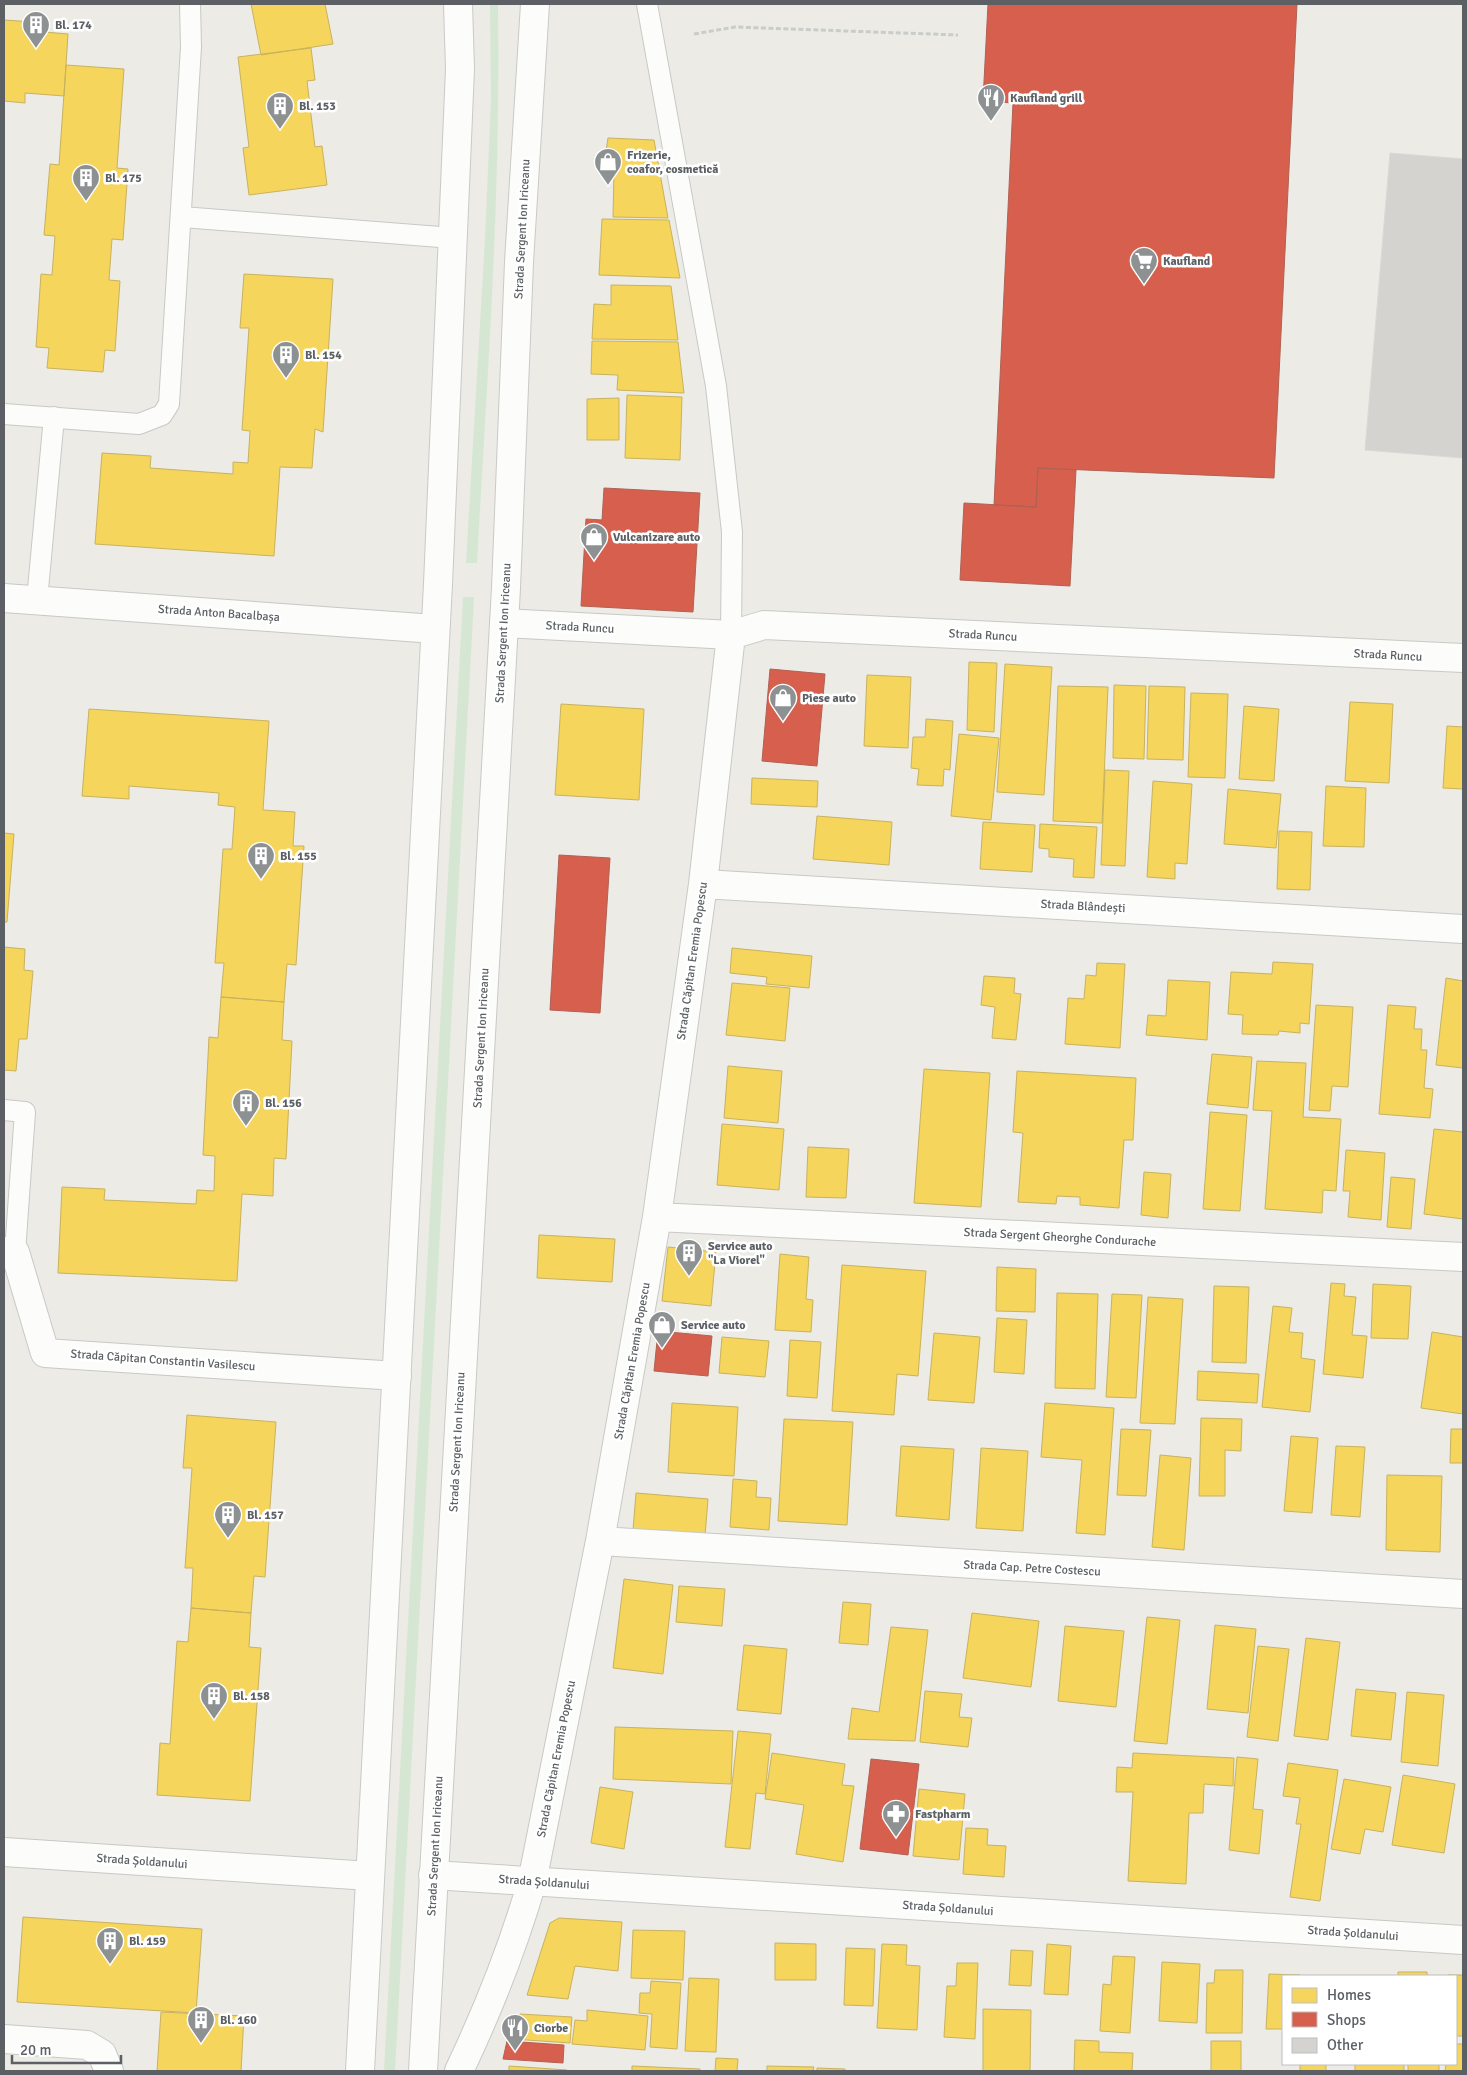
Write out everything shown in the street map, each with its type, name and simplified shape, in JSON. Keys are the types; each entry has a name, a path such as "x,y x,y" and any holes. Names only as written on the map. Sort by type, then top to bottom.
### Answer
{"street":[{"path":"360,2071 398,1376 435,629 460,69 458,4"},
{"name":"Strada Sergent Ion Iriceanu","path":"423,2071 504,623 519,272 535,4"},
{"name":"Strada Anton Bacalbașa","path":"4,598 435,629"},
{"name":"Strada Runcu","path":"504,623 731,635 764,625 1463,658"},
{"name":"Strada Căpitan Eremia Popescu","path":"459,2071 493,1995 518,1930 532,1882 600,1542 657,1217 703,884 731,635"},
{"name":"Strada Blândești","path":"703,884 1463,929"},
{"name":"Strada Sergent Gheorghe Condurache","path":"657,1217 1463,1257"},
{"name":"Strada Căpitan Constantin Vasilescu","path":"9,1251 45,1353 398,1376"},
{"name":"Strada Cap. Petre Costescu","path":"600,1542 1463,1594"},
{"name":"Strada Șoldanului","path":"4,1852 370,1876"},
{"name":"Strada Șoldanului","path":"433,1875 1463,1940"},
{"path":"4,2039 87,2045 102,2054 108,2071"}],"lane":[{"path":"4,414 139,424 162,415 170,404 191,47 190,4"},
{"path":"647,4 716,386 732,532 731,635"},
{"path":"182,217 453,238"},
{"path":"37,600 54,417"},
{"path":"4,1110 25,1112 9,1251"}],"path":[{"path":"694,34 735,26 958,35"}],"green space":[{"path":"490,4 498,4 495,218 477,563 466,563 485,239 491,99"},
{"path":"463,597 474,597 395,2071 384,2071"}],"building: Homes":[{"path":"251,4 325,4 333,44 261,55"},
{"name":"Bl. 174","path":"4,20 34,22 33,31 68,34 64,96 25,93 25,103 4,101"},
{"name":"Bl. 153","path":"311,48 315,80 307,81 315,147 322,146 327,185 249,195 243,148 249,147 238,57"},
{"name":"Bl. 175","path":"66,65 124,69 117,168 128,169 123,240 112,239 109,280 120,281 115,351 105,350 103,372 47,368 49,348 36,347 41,274 52,275 55,236 44,235 50,164 59,165"},
{"path":"608,138 654,140 668,218 613,217 614,172 603,171"},
{"path":"602,219 669,220 680,278 599,275"},
{"name":"Bl. 154","path":"244,274 333,279 323,432 315,429 312,468 280,467 274,556 95,544 102,453 151,456 150,468 233,474 233,462 248,463 250,431 242,430 249,328 240,328"},
{"path":"611,285 671,286 678,340 592,339 594,304 611,305"},
{"path":"592,341 678,342 684,393 617,390 618,375 591,374"},
{"path":"627,395 682,397 680,460 625,458"},
{"path":"619,398 619,440 587,440 587,399"},
{"path":"969,662 997,663 994,732 967,730"},
{"path":"1005,664 1052,667 1044,795 997,792"},
{"path":"867,675 911,677 908,748 864,746"},
{"path":"1114,685 1146,686 1144,759 1113,758"},
{"path":"1058,686 1108,687 1102,823 1053,821"},
{"path":"1149,686 1185,687 1183,760 1147,759"},
{"path":"1191,693 1228,694 1225,778 1188,777"},
{"path":"1350,702 1393,704 1389,783 1345,781"},
{"path":"561,704 644,709 639,800 555,795"},
{"path":"1244,706 1279,709 1274,781 1239,779"},
{"name":"Bl. 155","path":"89,709 269,721 263,810 295,812 293,846 304,846 296,965 287,964 284,1002 221,997 224,963 215,963 223,849 232,849 235,807 218,805 219,793 129,786 129,799 82,796"},
{"path":"926,719 953,721 950,770 944,769 943,786 917,785 919,769 911,768 913,737 925,737"},
{"path":"1447,726 1463,727 1463,789 1443,788"},
{"path":"959,734 999,738 991,820 951,816"},
{"path":"1105,770 1129,771 1125,866 1101,865"},
{"path":"752,778 818,781 817,807 751,804"},
{"path":"1153,781 1192,784 1187,864 1175,863 1175,879 1147,877"},
{"path":"1326,786 1366,788 1364,847 1323,846"},
{"path":"1228,789 1281,794 1276,848 1224,844"},
{"path":"817,816 892,822 889,865 813,859"},
{"path":"983,822 1035,825 1032,872 980,869"},
{"path":"1040,824 1097,827 1094,878 1073,877 1074,859 1049,857 1049,849 1039,848"},
{"path":"1279,831 1312,832 1310,890 1277,889"},
{"path":"4,833 14,834 7,922 4,922"},
{"path":"4,947 25,949 24,970 33,971 27,1039 19,1039 16,1071 4,1070"},
{"path":"732,948 812,956 809,988 766,984 767,977 730,973"},
{"path":"1273,962 1313,964 1309,1024 1300,1023 1300,1033 1279,1031 1278,1035 1242,1034 1243,1015 1228,1014 1231,972 1272,974"},
{"path":"1097,963 1125,964 1120,1048 1065,1044 1068,998 1084,999 1086,975 1096,976"},
{"path":"984,976 1015,978 1014,993 1021,994 1016,1040 992,1038 995,1007 981,1005"},
{"path":"1446,978 1463,981 1463,1068 1436,1065"},
{"path":"1168,980 1210,982 1207,1040 1146,1035 1148,1015 1166,1016"},
{"path":"732,983 790,988 785,1041 726,1035"},
{"name":"Bl. 156","path":"221,997 284,1002 282,1040 292,1041 286,1159 274,1158 273,1196 242,1194 237,1281 58,1273 62,1187 105,1189 104,1200 196,1204 197,1190 214,1191 215,1156 203,1155 209,1037 218,1038"},
{"path":"1316,1005 1353,1007 1348,1087 1332,1086 1330,1111 1309,1110"},
{"path":"1388,1005 1416,1007 1414,1029 1422,1029 1421,1050 1427,1050 1424,1088 1433,1089 1430,1118 1379,1114"},
{"path":"1212,1054 1252,1057 1248,1108 1207,1104"},
{"path":"1257,1061 1306,1063 1303,1117 1341,1119 1336,1191 1323,1190 1322,1213 1265,1209 1272,1111 1253,1110"},
{"path":"728,1066 782,1071 778,1123 724,1118"},
{"path":"924,1069 990,1073 981,1207 914,1203"},
{"path":"1017,1071 1136,1078 1133,1140 1124,1140 1119,1208 1080,1205 1080,1197 1057,1196 1056,1204 1018,1202 1023,1133 1013,1132"},
{"path":"1210,1112 1247,1115 1240,1211 1203,1209"},
{"path":"722,1124 784,1129 779,1190 717,1185"},
{"path":"1434,1129 1463,1132 1463,1219 1424,1214"},
{"path":"808,1147 849,1149 846,1198 806,1197"},
{"path":"1346,1150 1385,1153 1381,1220 1348,1217 1350,1191 1343,1191"},
{"path":"1144,1172 1171,1174 1168,1218 1141,1215"},
{"path":"1391,1177 1415,1179 1411,1229 1387,1227"},
{"path":"539,1235 615,1239 612,1282 537,1278"},
{"name":"Service auto \"La Viorel\"","path":"668,1247 716,1252 711,1306 662,1301"},
{"path":"780,1254 809,1257 806,1299 813,1300 811,1332 775,1330"},
{"path":"842,1265 926,1271 918,1376 897,1374 894,1415 832,1411"},
{"path":"997,1267 1036,1269 1035,1312 996,1311"},
{"path":"1331,1283 1345,1284 1344,1296 1356,1297 1352,1335 1367,1336 1363,1378 1323,1374"},
{"path":"1373,1284 1411,1286 1408,1339 1371,1338"},
{"path":"1214,1286 1249,1287 1246,1363 1212,1362"},
{"path":"1057,1293 1098,1294 1095,1389 1055,1388"},
{"path":"1112,1294 1142,1295 1136,1398 1106,1397"},
{"path":"1148,1297 1183,1299 1175,1424 1140,1423"},
{"path":"1273,1306 1292,1308 1289,1332 1303,1333 1301,1358 1315,1360 1310,1412 1262,1407"},
{"path":"997,1318 1027,1320 1024,1374 994,1372"},
{"path":"1432,1332 1463,1337 1463,1414 1421,1408"},
{"path":"934,1333 980,1337 974,1403 928,1400"},
{"path":"722,1337 769,1341 765,1377 719,1373"},
{"path":"790,1340 821,1342 817,1398 787,1396"},
{"path":"1198,1371 1259,1374 1257,1403 1197,1400"},
{"path":"672,1403 738,1407 734,1476 668,1472"},
{"path":"1045,1403 1114,1408 1105,1535 1076,1533 1082,1460 1041,1457"},
{"name":"Bl. 157","path":"187,1415 276,1422 265,1577 254,1576 251,1613 191,1608 193,1568 185,1568 192,1468 183,1468"},
{"path":"1201,1418 1242,1419 1241,1451 1225,1450 1225,1496 1199,1496"},
{"path":"784,1419 853,1422 847,1525 778,1521"},
{"path":"1121,1429 1151,1430 1146,1496 1117,1495"},
{"path":"1451,1429 1463,1429 1463,1463 1450,1463"},
{"path":"1291,1436 1318,1438 1312,1513 1284,1511"},
{"path":"901,1446 954,1449 949,1520 896,1516"},
{"path":"1336,1446 1365,1447 1360,1517 1331,1515"},
{"path":"981,1448 1028,1451 1023,1531 976,1528"},
{"path":"1160,1455 1191,1458 1184,1550 1152,1547"},
{"path":"1387,1475 1442,1476 1440,1552 1386,1550"},
{"path":"733,1479 757,1481 756,1497 771,1498 769,1530 730,1527"},
{"path":"636,1493 708,1499 705,1536 633,1530"},
{"path":"624,1579 673,1585 663,1674 613,1668"},
{"path":"679,1586 725,1589 722,1626 676,1622"},
{"path":"843,1602 871,1604 868,1645 839,1643"},
{"name":"Bl. 158","path":"191,1608 251,1613 249,1647 261,1648 250,1801 157,1795 160,1743 170,1744 177,1641 188,1642"},
{"path":"972,1613 1039,1621 1031,1687 963,1678"},
{"path":"1147,1617 1180,1620 1167,1744 1134,1741"},
{"path":"1215,1625 1256,1629 1248,1713 1207,1709"},
{"path":"1065,1626 1124,1631 1116,1707 1058,1701"},
{"path":"891,1627 928,1630 915,1741 848,1739 852,1708 879,1712"},
{"path":"1306,1638 1340,1642 1328,1740 1294,1736"},
{"path":"744,1645 787,1649 781,1714 737,1710"},
{"path":"1258,1646 1289,1649 1278,1741 1247,1737"},
{"path":"1356,1689 1396,1693 1391,1740 1351,1736"},
{"path":"925,1691 962,1694 959,1717 972,1718 968,1747 920,1742"},
{"path":"1407,1692 1444,1695 1438,1766 1401,1762"},
{"path":"615,1727 733,1731 731,1784 613,1779"},
{"path":"738,1731 771,1734 765,1794 756,1793 750,1849 725,1847"},
{"path":"772,1753 845,1764 842,1785 854,1786 843,1862 796,1854 804,1805 765,1799"},
{"path":"1133,1753 1234,1758 1233,1786 1204,1784 1203,1813 1189,1813 1186,1884 1128,1881 1133,1792 1116,1792 1117,1767 1132,1768"},
{"path":"1237,1757 1258,1759 1253,1809 1263,1810 1259,1854 1229,1850"},
{"path":"1288,1763 1338,1770 1320,1901 1290,1897 1301,1824 1296,1824 1300,1798 1283,1796"},
{"path":"1403,1775 1455,1784 1444,1853 1392,1845"},
{"path":"1344,1779 1391,1787 1383,1832 1365,1829 1360,1854 1331,1849"},
{"path":"600,1787 633,1792 624,1849 591,1843"},
{"path":"919,1789 965,1794 959,1860 913,1856"},
{"path":"966,1828 988,1829 987,1845 1006,1846 1004,1877 963,1874"},
{"name":"Bl. 159","path":"23,1917 202,1929 196,2013 17,2002"},
{"path":"559,1918 622,1922 618,1971 575,1966 568,1999 527,1995 550,1923"},
{"path":"633,1930 685,1931 683,1980 631,1978"},
{"path":"775,1943 816,1944 816,1980 775,1980"},
{"path":"882,1944 907,1945 906,1965 920,1966 917,2030 877,2028"},
{"path":"1047,1944 1071,1946 1068,1995 1044,1994"},
{"path":"846,1948 875,1949 873,2006 844,2005"},
{"path":"1011,1950 1033,1951 1031,1986 1009,1985"},
{"path":"1113,1956 1135,1957 1130,2033 1100,2031 1103,1984 1111,1985"},
{"path":"1162,1962 1200,1964 1197,2023 1159,2021"},
{"path":"957,1963 978,1963 975,2039 944,2037 947,1986 956,1986"},
{"path":"1215,1970 1243,1970 1242,2033 1206,2033 1207,1983 1214,1983"},
{"path":"1398,1972 1427,1972 1427,1975 1398,1975"},
{"path":"1269,1974 1300,1975 1282,1975 1282,2029 1266,2029"},
{"path":"1457,1975 1463,1975 1463,2036 1457,2036"},
{"path":"689,1978 719,1979 716,2052 685,2051"},
{"path":"651,1981 681,1983 677,2049 650,2047 652,2014 639,2013 640,1993 650,1993"},
{"path":"983,2009 1031,2010 1030,2071 983,2071"},
{"path":"587,2010 648,2016 645,2050 572,2044 575,2020 587,2021"},
{"name":"Bl. 160","path":"161,2012 244,2016 241,2071 157,2071"},
{"path":"520,2014 572,2017 570,2043 512,2039"},
{"path":"1075,2040 1099,2041 1099,2052 1133,2053 1132,2071 1074,2071"},
{"path":"1211,2041 1241,2041 1241,2071 1211,2071"},
{"path":"1457,2044 1463,2044 1463,2071 1445,2071 1446,2065 1457,2065"},
{"path":"716,2058 738,2059 737,2071 715,2071"},
{"path":"1300,2065 1326,2065 1326,2071 1300,2071"},
{"path":"1355,2065 1404,2065 1404,2071 1355,2071"},
{"path":"1408,2065 1439,2065 1439,2071 1408,2071"},
{"path":"509,2066 567,2070 567,2071 509,2071"},
{"path":"632,2066 700,2069 700,2071 632,2071"},
{"path":"767,2066 814,2067 813,2071 767,2071"},
{"path":"817,2068 845,2069 845,2071 817,2071"}],"building: Shops":[{"name":"Kaufland","path":"988,4 1297,4 1274,478 1038,468 1036,507 994,505 1013,103 983,101"},
{"path":"1038,468 1076,470 1070,586 960,580 964,503 1036,507"},
{"path":"604,488 700,493 693,612 581,606 586,519 602,520"},
{"path":"770,669 825,674 817,766 762,761"},
{"path":"559,855 610,858 600,1013 550,1010"},
{"path":"658,1331 712,1336 708,1376 654,1371"},
{"path":"871,1759 919,1764 908,1855 860,1849"},
{"path":"507,2041 564,2045 563,2063 503,2059"}],"building: Other":[{"path":"1390,153 1463,159 1463,458 1365,450"}],"place":[{"name":"Bl. 174","path":"36,49"},
{"name":"Kaufland grill","path":"991,122"},
{"name":"Bl. 153","path":"280,130"},
{"name":"Frizerie, coafor, cosmetică","path":"608,186"},
{"name":"Bl. 175","path":"86,202"},
{"name":"Kaufland","path":"1144,285"},
{"name":"Bl. 154","path":"286,379"},
{"name":"Vulcanizare auto","path":"594,561"},
{"name":"Piese auto","path":"783,722"},
{"name":"Bl. 155","path":"261,880"},
{"name":"Bl. 156","path":"246,1127"},
{"name":"Service auto \"La Viorel\"","path":"689,1277"},
{"name":"Service auto","path":"662,1349"},
{"name":"Bl. 157","path":"228,1539"},
{"name":"Bl. 158","path":"214,1720"},
{"name":"Fastpharm","path":"896,1838"},
{"name":"Bl. 159","path":"110,1965"},
{"name":"Bl. 160","path":"201,2044"},
{"name":"Ciorbe","path":"515,2052"}]}
